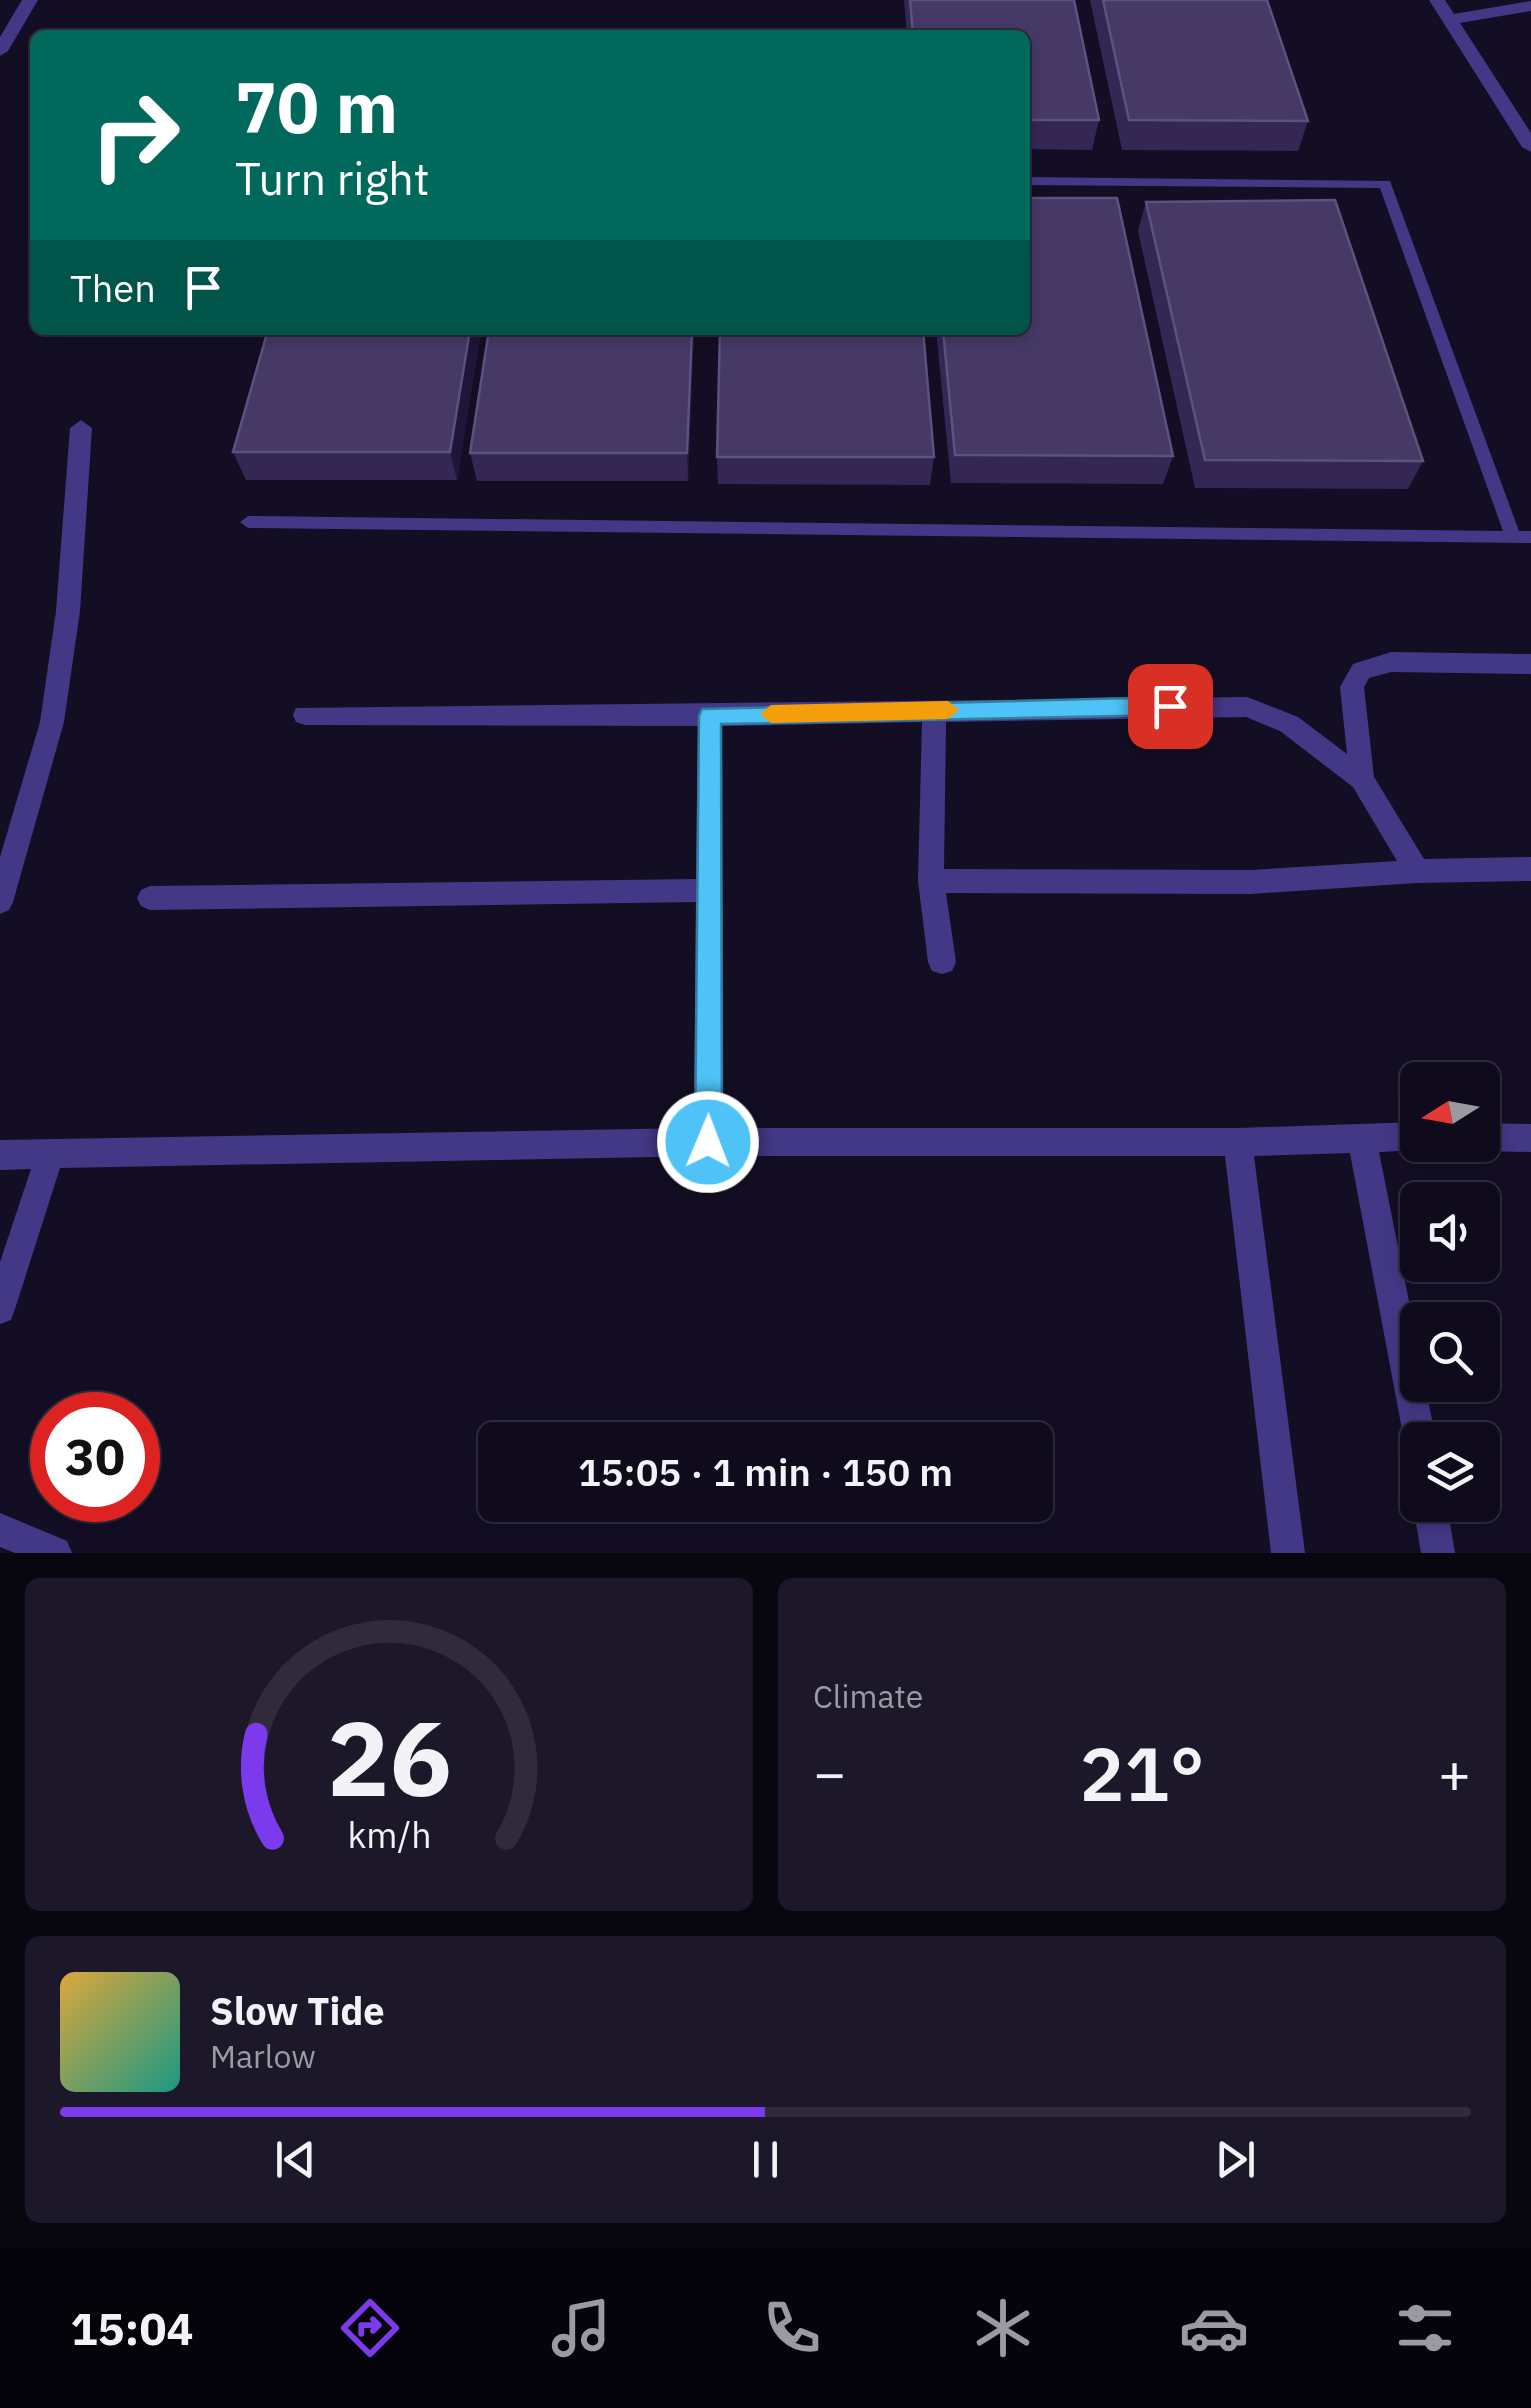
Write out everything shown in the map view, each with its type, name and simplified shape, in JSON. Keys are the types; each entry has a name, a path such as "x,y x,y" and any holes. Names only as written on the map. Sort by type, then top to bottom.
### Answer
{"street":[{"path":"0,51 30,0"},
{"path":"1437,0 1529,138"},
{"path":"1450,20 1531,6"},
{"path":"0,902 13,807 52,722 68,611 81,428"},
{"path":"1362,779 1352,687 1361,671 1391,662 1531,664"},
{"path":"305,715 710,716 1246,708 1289,724 1362,779 1418,870"},
{"path":"934,710 931,880 942,962"},
{"path":"708,1142 710,716"},
{"path":"931,880 1252,882 1418,870 1531,869"},
{"path":"150,898 712,890"},
{"path":"1361,1135 1417,1422"},
{"path":"0,1156 708,1142 1238,1142 1400,1136"},
{"path":"1500,1137 1531,1138"},
{"path":"1238,1142 1288,1553"},
{"path":"0,1308 50,1154"},
{"path":"1433,1522 1438,1553"},
{"path":"0,1530 54,1553"}],"lane":[{"path":"1030,182 1385,184 1513,537"},
{"path":"248,522 1531,538"}],"building":[{"path":"910,0 1074,0 1099,120 1030,120 1030,30 913,30"},
{"path":"1103,0 1267,0 1308,121 1129,120"},
{"path":"1030,198 1117,198 1173,456 955,455 943,335 1030,335"},
{"path":"1335,200 1423,461 1205,460 1146,202"},
{"path":"267,335 469,335 450,452 233,452"},
{"path":"488,335 692,335 687,453 470,453"},
{"path":"720,335 923,335 934,457 717,457"}],"slow traffic":[{"path":"771,714 948,710"}],"route":[{"path":"708,1142 710,716 1170,706"}]}
